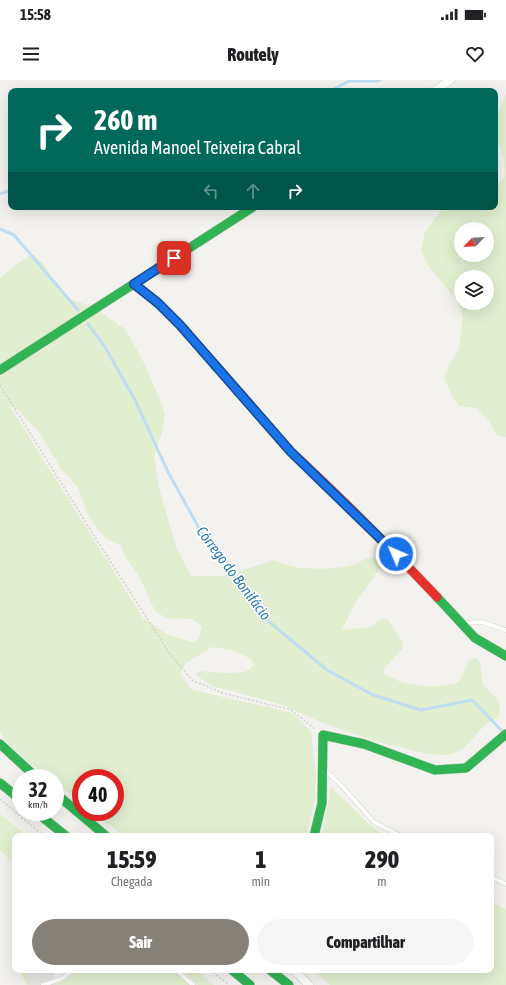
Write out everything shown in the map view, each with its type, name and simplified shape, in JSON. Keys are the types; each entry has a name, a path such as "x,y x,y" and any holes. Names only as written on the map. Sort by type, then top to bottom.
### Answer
{"street":[{"path":"439,88 451,80"},
{"path":"0,370 248,210"},
{"path":"134,284 158,303 180,325 291,452 408,565 460,623 475,638 506,656"},
{"path":"315,833 322,803 323,734 364,744 435,770 466,768 503,736"},
{"path":"0,744 27,769"},
{"path":"0,783 12,793"},
{"path":"64,801 102,833"},
{"path":"47,821 62,833"},
{"path":"236,973 250,985"},
{"path":"274,973 289,985"},
{"path":"297,973 309,985"}],"lane":[{"path":"460,623 482,622 506,630"},
{"path":"323,768 340,784 374,822 395,833"},
{"path":"494,878 506,884"},
{"path":"43,985 61,978 68,973"},
{"path":"179,973 193,985"}],"path":[{"path":"0,385 170,654 192,680 223,693 291,710 323,734"},
{"path":"0,799 40,833"},
{"path":"214,973 228,985"}],"green space":[{"path":"506,94 506,437 498,436 487,419 476,408 459,406 451,394 444,378 450,363 459,349 463,316 460,310 494,310 494,270 454,270 454,298 428,265 421,250 425,232 442,210 498,210 498,184 505,177 504,161 498,138 498,120"},
{"path":"33,254 45,265 59,291 70,300 85,304 99,311 125,329 142,359 165,414 163,429 154,458 159,488 176,547 191,576 223,576 275,560 282,564 301,568 322,569 349,566 373,557 382,558 384,563 355,603 342,630 370,627 382,619 388,620 401,639 403,648 383,670 383,674 403,683 430,687 455,684 461,679 468,662 474,658 478,658 483,685 498,700 500,708 499,716 485,725 462,750 448,755 428,754 378,742 323,723 277,703 212,686 197,676 197,673 201,671 234,673 250,669 253,664 251,659 232,650 212,647 186,663 180,674 192,690 293,713 311,732 316,773 315,800 307,833 119,833 104,821 124,821 124,769 72,769 72,796 64,789 64,769 38,769 14,750 0,730 0,278 21,261","holes":["9,405 18,410 39,432 61,469 78,487 87,513 99,531 107,539 121,545 124,555 140,578 155,611 166,618 192,619 202,626 199,638 196,641 193,642 168,635 143,618"]},
{"path":"331,787 369,824 381,833 323,833"},
{"path":"0,814 24,833 12,833 12,861 0,851"},
{"path":"494,903 506,910 506,985 330,985 317,973 494,973"},
{"path":"21,973 32,973 34,982 33,985 27,985"},
{"path":"74,973 176,973 190,985 55,985 67,979"},
{"path":"184,973 200,973 214,985 198,985"}],"waterway":[{"path":"336,88 349,81 380,80"},
{"path":"0,194 8,191"},
{"path":"0,229 14,235 78,310"},
{"name":"Córrego do Bonifácio","path":"88,324 105,347 135,400 168,472 205,539 261,615 327,670 373,695 421,710 472,700 503,732"}],"taxiway":[{"path":"41,973 43,985"}],"traffic: fast":[{"path":"0,370 248,210"},
{"path":"134,284 158,303 180,325 291,452 300,460"},
{"path":"437,597 475,638 506,656"},
{"path":"315,833 322,803 323,735 364,744 435,770 466,768 506,734"},
{"path":"0,744 27,769"},
{"path":"0,783 12,793"},
{"path":"64,801 102,833"},
{"path":"47,821 62,833"},
{"path":"236,973 250,985"},
{"path":"274,973 289,985"}],"traffic: jam":[{"path":"300,460 370,527 437,597"}],"route":[{"path":"174,258 134,284 158,303 180,325 291,452 330,488 396,554"}]}
